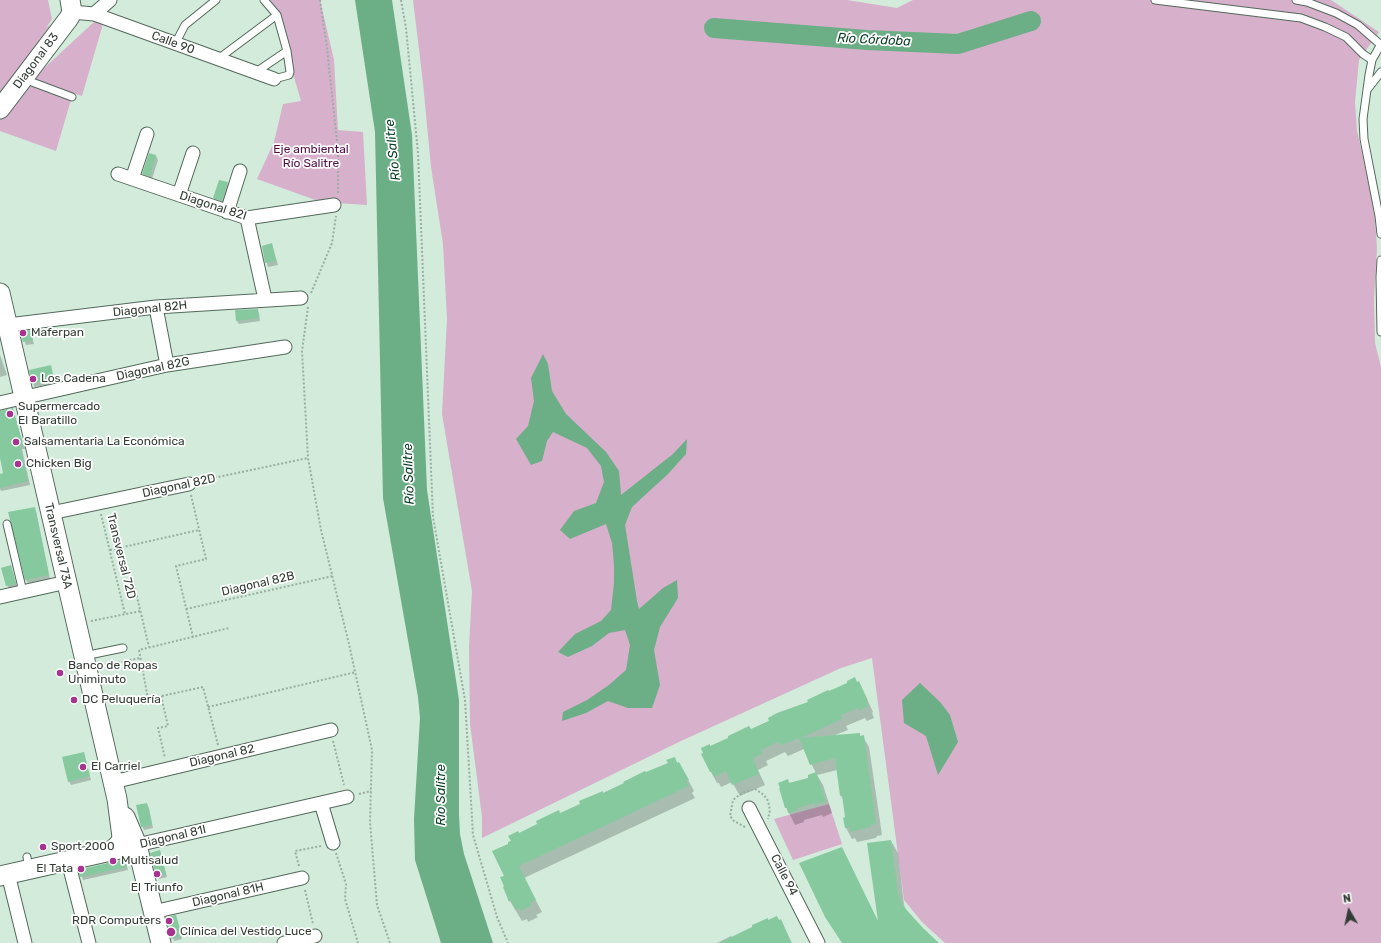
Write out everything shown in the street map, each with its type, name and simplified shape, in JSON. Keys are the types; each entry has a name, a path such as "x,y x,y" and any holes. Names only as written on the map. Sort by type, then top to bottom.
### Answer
{"street":[{"path":"94,14 110,0"},
{"name":"Calle 90","path":"71,6 274,79"},
{"name":"Diagonal 83","path":"0,109 71,6"},
{"path":"132,179 147,134"},
{"path":"179,195 193,153"},
{"path":"227,212 240,171"},
{"name":"Diagonal 82I","path":"118,174 248,218 336,205"},
{"path":"248,218 265,299"},
{"name":"Transversal 73A","path":"0,294 4,326 24,398 115,790 122,837 120,843 112,851"},
{"name":"Diagonal 82H","path":"4,326 156,307 265,299 306,300"},
{"path":"156,307 167,365"},
{"name":"Diagonal 82G","path":"0,404 167,365 285,347"},
{"name":"Diagonal 82D","path":"51,513 189,484"},
{"path":"0,598 67,582"},
{"name":"Diagonal 82","path":"115,790 168,769 331,730"},
{"name":"Transversal 73A","path":"115,790 137,845 161,943"},
{"name":"Diagonal 81I","path":"4,875 28,863 68,861 347,797"},
{"path":"321,803 333,843"},
{"name":"Calle 94","path":"749,808 818,943"},
{"path":"68,861 89,943"},
{"path":"4,875 25,943"},
{"name":"Diagonal 81H","path":"154,912 302,878"},
{"path":"284,943 316,936"}],"lane":[{"path":"174,44 185,25 216,0"},
{"path":"264,0 277,15 287,52 290,74 274,79"},
{"path":"1160,0 1301,18 1346,37 1363,54 1372,60"},
{"path":"1296,0 1307,2 1336,13 1358,25 1381,45 1372,60 1363,119 1364,139 1380,216 1381,234"},
{"path":"218,59 277,15"},
{"path":"256,72 287,52"},
{"path":"1366,92 1381,72"},
{"path":"22,79 72,97"},
{"path":"1381,260 1381,332"},
{"path":"7,524 23,592"},
{"path":"85,663 123,648"}],"path":[{"path":"320,0 328,48 338,151 336,205 332,243 306,300 302,351 308,458 321,530 356,672 372,750 370,822 377,905 390,943"},
{"path":"401,0 406,28 418,154 433,517 465,700 473,835 497,917 508,943"},
{"name":"Diagonal 82D","path":"189,484 308,458"},
{"path":"189,484 206,559 176,566 193,637"},
{"name":"Transversal 72D","path":"98,503 125,614"},
{"path":"110,550 199,530"},
{"name":"Diagonal 82B","path":"186,609 333,576"},
{"name":"Transversal 72D","path":"133,580 149,647"},
{"path":"76,624 140,611"},
{"path":"220,756 203,687 148,699 139,650 229,628"},
{"path":"85,663 140,658"},
{"path":"208,707 356,672"},
{"path":"161,696 168,726 158,728 168,769"},
{"path":"331,730 347,797"},
{"path":"316,936 295,851 333,843 346,884 345,898 358,943"}],"green space":[{"path":"0,0 48,0 52,19 46,28 51,24 0,96"},
{"name":"Eje ambiental Río Salitre","path":"267,0 320,0 334,60 338,130 363,132 367,205 321,202 257,179 274,142 283,104 301,101 291,67 281,16"},
{"path":"413,0 847,0 897,8 913,0 1331,0 1379,32 1359,60 1355,102 1357,131 1374,203 1377,248 1374,299 1375,343 1381,367 1381,943 945,943 922,922 904,900 872,658 841,668 681,741 482,838 482,817 470,724 469,647 472,591 442,414 447,319 443,244 431,167"},
{"path":"95,21 103,24 82,96 73,93 56,151 0,131 0,119 40,72"},
{"path":"829,804 842,844 793,860 774,819"}],"water":[{"name":"Río Salitre","path":"355,0 392,0 412,135 427,490 459,700 460,834 464,854 493,943 441,943 415,860 414,819 420,718 418,697 383,498 375,132"},
{"path":"543,354 548,364 552,391 566,414 606,452 619,471 621,495 673,454 687,439 686,454 668,474 632,507 625,525 639,609 663,588 677,580 678,598 660,627 654,650 660,685 652,708 628,708 608,701 586,713 562,721 563,712 587,700 609,685 626,670 630,645 625,630 609,633 592,646 568,657 558,652 575,634 601,621 611,610 614,565 612,543 606,524 570,539 560,530 574,511 596,503 604,482 601,466 587,448 553,432 547,441 542,461 531,465 516,439 528,426 534,401 531,378"},
{"path":"920,683 940,702 950,715 958,742 938,775 926,736 904,723 902,700"}],"building":[{"path":"149,153 156,155 150,176 142,174"},
{"path":"219,180 228,182 222,201 213,198"},
{"path":"272,243 276,261 265,263 262,246"},
{"path":"258,309 259,318 236,321 235,310"},
{"path":"31,330 33,340 23,342 20,332"},
{"path":"51,365 54,379 32,384 29,370"},
{"path":"13,408 23,445 20,446 28,481 0,488 0,474 3,473 0,458 0,411"},
{"path":"35,507 49,575 25,580 8,512"},
{"path":"11,565 16,584 6,586 1,568"},
{"path":"855,677 857,682 859,681 869,706 859,711 858,708 841,715 842,719 801,738 860,733 860,736 864,735 876,824 871,825 871,827 850,832 850,827 845,828 842,795 840,796 835,758 810,765 799,738 781,745 778,742 761,750 762,754 753,758 759,774 732,785 726,771 714,777 712,772 710,772 701,754 703,753 701,748 710,744 710,746 728,738 728,736 749,726 751,729 769,721 768,718 777,713 808,702 807,700 847,683 847,681"},
{"path":"84,752 90,776 68,782 62,757"},
{"path":"675,757 677,763 679,762 689,780 686,781 689,786 519,866 536,900 530,903 532,905 521,911 519,908 515,910 511,900 509,902 503,887 504,886 500,877 504,876 492,851 508,844 508,842 511,841 508,836 518,831 519,833 537,824 536,821 559,810 560,813 580,804 579,801 603,791 603,793 645,771 646,772 668,763 666,760"},
{"path":"816,772 826,801 815,805 814,803 798,808 798,810 788,813 787,808 785,808 778,783 788,779 789,783 808,778 808,775"},
{"path":"147,803 152,825 141,827 136,805"},
{"path":"891,840 898,893 903,906 939,943 842,943 825,917 799,863 842,847 878,921 867,843"},
{"path":"160,850 166,874 156,876 150,853"},
{"path":"125,859 127,867 80,877 78,870"},
{"path":"176,915 182,936 171,939 166,917"},
{"path":"777,916 779,920 781,919 791,943 719,943 752,927 752,925"}],"waterway":[{"name":"Río Córdoba","path":"714,28 867,40 958,44 1031,21"}],"place":[{"name":"Maferpan","path":"23,333"},
{"name":"Los Cadena","path":"33,379"},
{"name":"Supermercado El Baratillo","path":"10,414"},
{"name":"Salsamentaria La Económica","path":"16,442"},
{"name":"Chicken Big","path":"18,464"},
{"name":"Banco de Ropas Uniminuto","path":"60,673"},
{"name":"DC Peluquería","path":"74,700"},
{"name":"El Carriel","path":"83,767"},
{"name":"Sport 2000","path":"43,847"},
{"name":"Multisalud","path":"113,861"},
{"name":"El Tata","path":"81,869"},
{"name":"El Triunfo","path":"157,874"},
{"name":"RDR Computers","path":"169,921"},
{"name":"Clínica del Vestido Luce","path":"171,932"}]}
